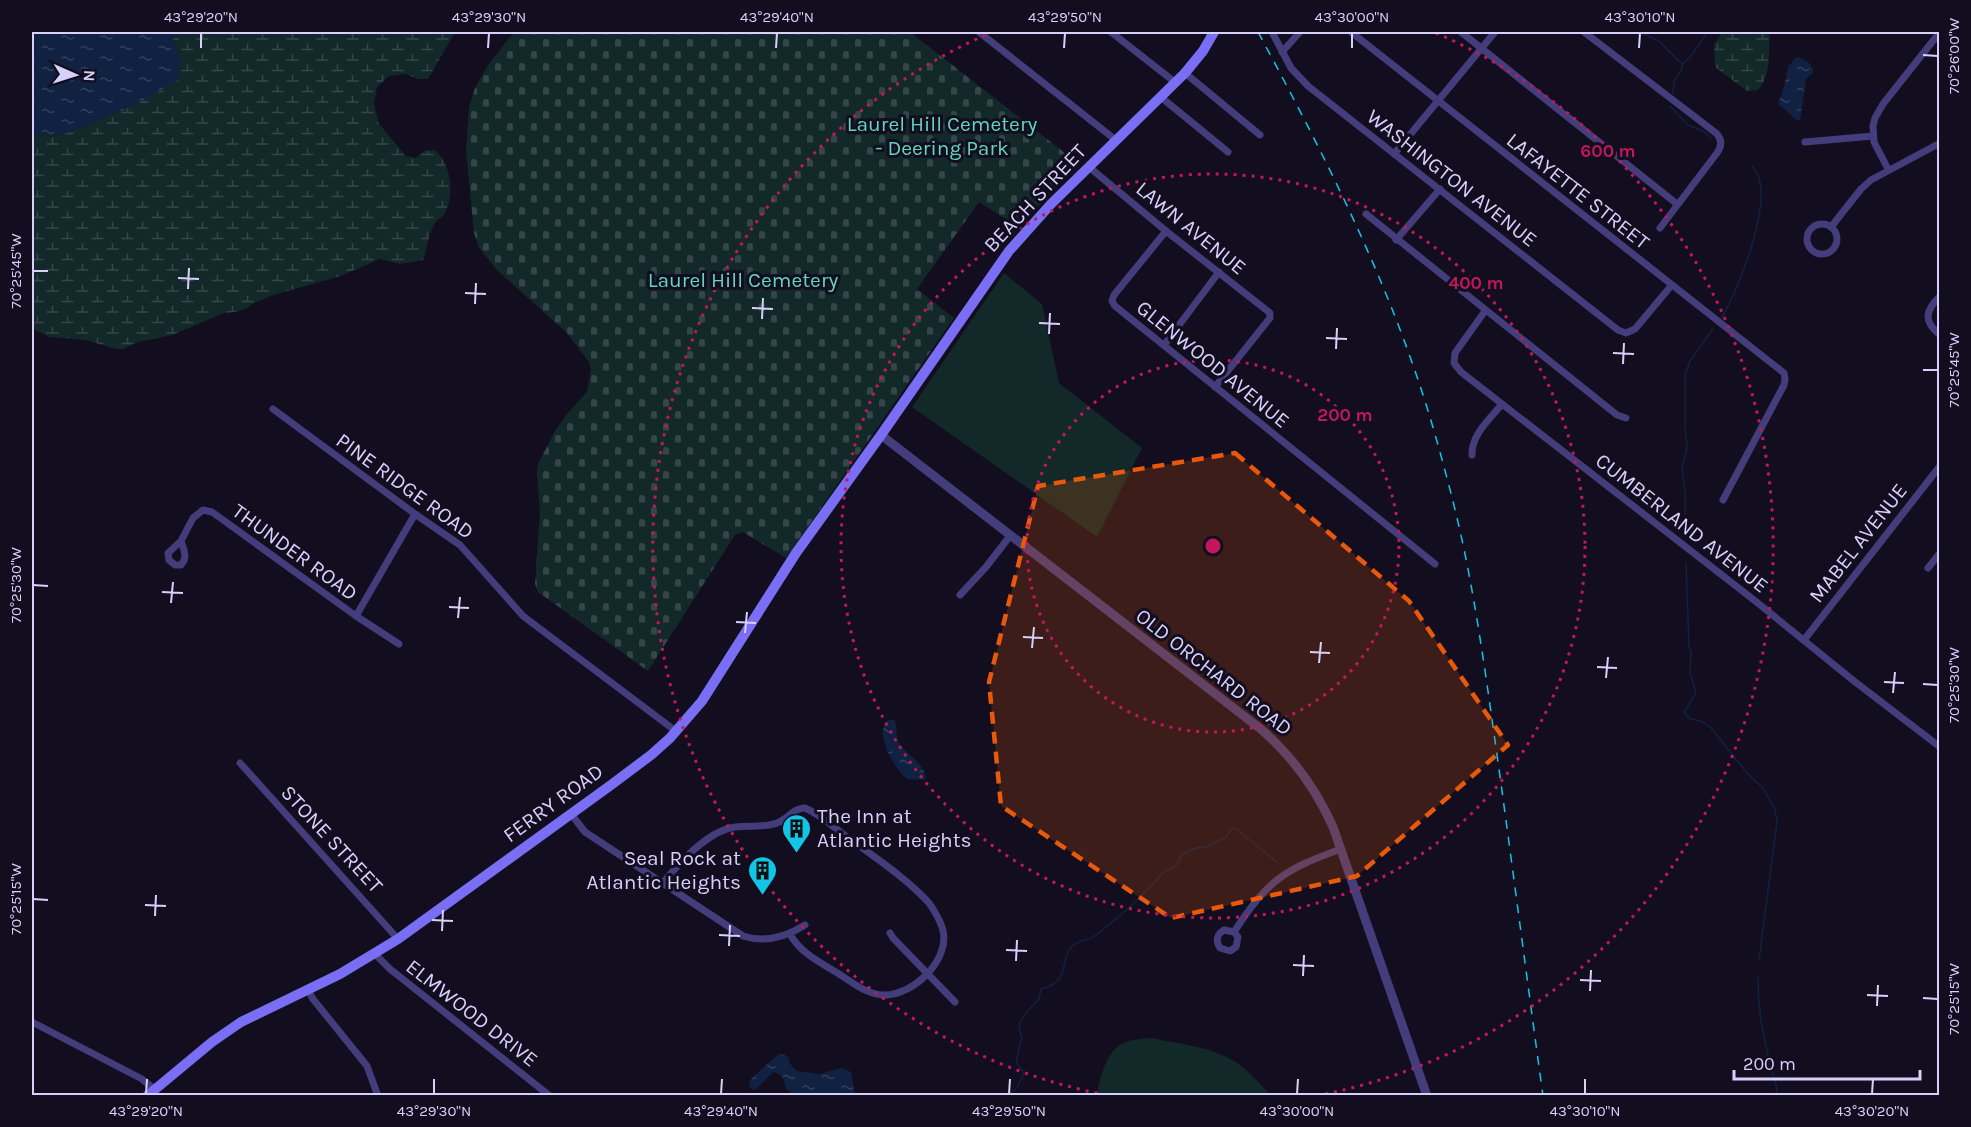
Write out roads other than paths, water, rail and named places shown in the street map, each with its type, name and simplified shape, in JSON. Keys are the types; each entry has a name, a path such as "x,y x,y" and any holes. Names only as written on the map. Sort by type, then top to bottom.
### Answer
{"main road":[{"name":"BEACH STREET","path":"881,435 1005,256 1038,217 1176,83 1206,47 1214,32"},
{"name":"FERRY ROAD","path":"151,1092 217,1038 241,1022 308,990 398,939 651,755 677,732 702,701 796,553 881,435"}],"street":[{"path":"979,32 1116,141"},
{"path":"1111,32 1176,83"},
{"name":"WASHINGTON AVENUE","path":"1272,32 1291,68 1302,81 1614,327 1624,333 1629,333 1641,323 1671,286"},
{"path":"1282,52 1300,32"},
{"name":"LAFAYETTE STREET","path":"1351,32 1671,286 1778,367 1785,376 1784,385 1723,500"},
{"path":"1461,32 1677,204"},
{"path":"1394,154 1495,32"},
{"path":"1584,32 1716,133 1721,142 1717,153 1660,228"},
{"path":"1888,169 1876,147 1873,136 1874,122 1879,110 1940,32"},
{"path":"1185,73 1260,135"},
{"path":"1162,98 1228,152"},
{"path":"1805,142 1873,136"},
{"path":"1831,227 1861,189 1888,169 1940,143"},
{"name":"LAWN AVENUE","path":"1089,167 1271,315 1215,387"},
{"path":"1396,240 1440,189"},
{"path":"1366,214 1485,311 1614,412 1626,418"},
{"path":"1819,224 1831,227 1836,235 1834,246 1825,253 1814,251 1808,241 1811,229 1819,224"},
{"name":"GLENWOOD AVENUE","path":"1166,231 1114,295 1112,301 1116,307 1435,564"},
{"path":"1164,345 1219,272"},
{"path":"1940,296 1928,313 1930,326 1940,335"},
{"name":"CUMBERLAND AVENUE","path":"1485,311 1459,346 1454,360 1461,372 1940,747"},
{"path":"1472,455 1473,444 1479,432 1502,404"},
{"name":"PINE RIDGE ROAD","path":"273,409 465,550 523,616 677,732"},
{"name":"OLD ORCHARD ROAD","path":"881,435 1273,740 1297,765 1314,789 1333,827 1427,1095"},
{"name":"MABEL AVENUE","path":"1804,640 1940,466"},
{"name":"THUNDER ROAD","path":"182,541 197,514 203,510 212,512 356,616 399,644"},
{"path":"356,616 415,514"},
{"path":"960,595 1010,536"},
{"path":"1928,568 1940,553"},
{"name":"STONE STREET","path":"240,763 398,939"},
{"path":"662,884 684,858 716,834 734,827 775,824 798,808 804,808 816,814 905,882 928,903 943,932 944,942 940,955 927,972 902,992 890,995 876,994 857,985 799,948 790,934"},
{"path":"571,814 585,832 743,936 770,939 790,934 805,925"},
{"path":"1234,932 1260,895 1285,873 1313,859 1341,849"},
{"path":"890,933 955,1002"},
{"name":"ELMWOOD DRIVE","path":"375,954 390,969 550,1095"},
{"path":"308,990 367,1066 378,1095"},
{"path":"32,1022 142,1079 151,1092"}],"water":[{"path":"32,32 175,32 173,39 180,61 177,81 131,107 62,135 32,135"},
{"path":"1796,57 1808,62 1813,70 1813,73 1806,79 1798,121 1778,104 1788,67"},
{"path":"888,720 894,720 899,743 920,765 925,780 907,779 892,760 883,734"},
{"path":"780,1053 788,1057 790,1064 797,1071 819,1074 842,1068 851,1072 855,1095 794,1095 786,1089 781,1076 773,1072 755,1090 750,1088 749,1082 752,1078"}],"waterway":[{"path":"1640,32 1659,41 1682,64 1682,69 1674,81 1673,94"},
{"path":"1683,64 1707,32"},
{"path":"1670,106 1688,125 1703,131 1711,138"},
{"path":"1722,317 1746,264 1759,218 1761,197 1759,179 1752,166"},
{"path":"1685,529 1685,490 1682,469 1687,447 1685,375 1690,361 1713,328"},
{"path":"1686,563 1690,672 1696,693 1684,712 1690,719 1701,721 1711,728 1747,773 1763,788 1775,810 1777,821 1759,960"},
{"path":"1007,1096 1017,1088 1024,1073 1016,1062 1022,1037 1019,1029 1020,1022 1039,999 1041,989 1050,986 1061,976 1071,947 1096,935 1122,914 1165,871 1177,865 1182,854 1196,848 1206,847 1226,837 1231,829 1235,828 1278,863"},
{"path":"1758,978 1761,1021 1777,1089 1776,1096"}],"railway":[{"path":"1258,32 1332,175 1377,272 1416,372 1446,475 1459,525 1480,638 1543,1096"}],"place":[{"name":"The Inn at Atlantic Heights","path":"796,854"},
{"name":"Seal Rock at Atlantic Heights","path":"762,896"}],"park label":[{"name":"Laurel Hill Cemetery - Deering Park","path":"942,136"},
{"name":"Laurel Hill Cemetery","path":"743,280"}]}
